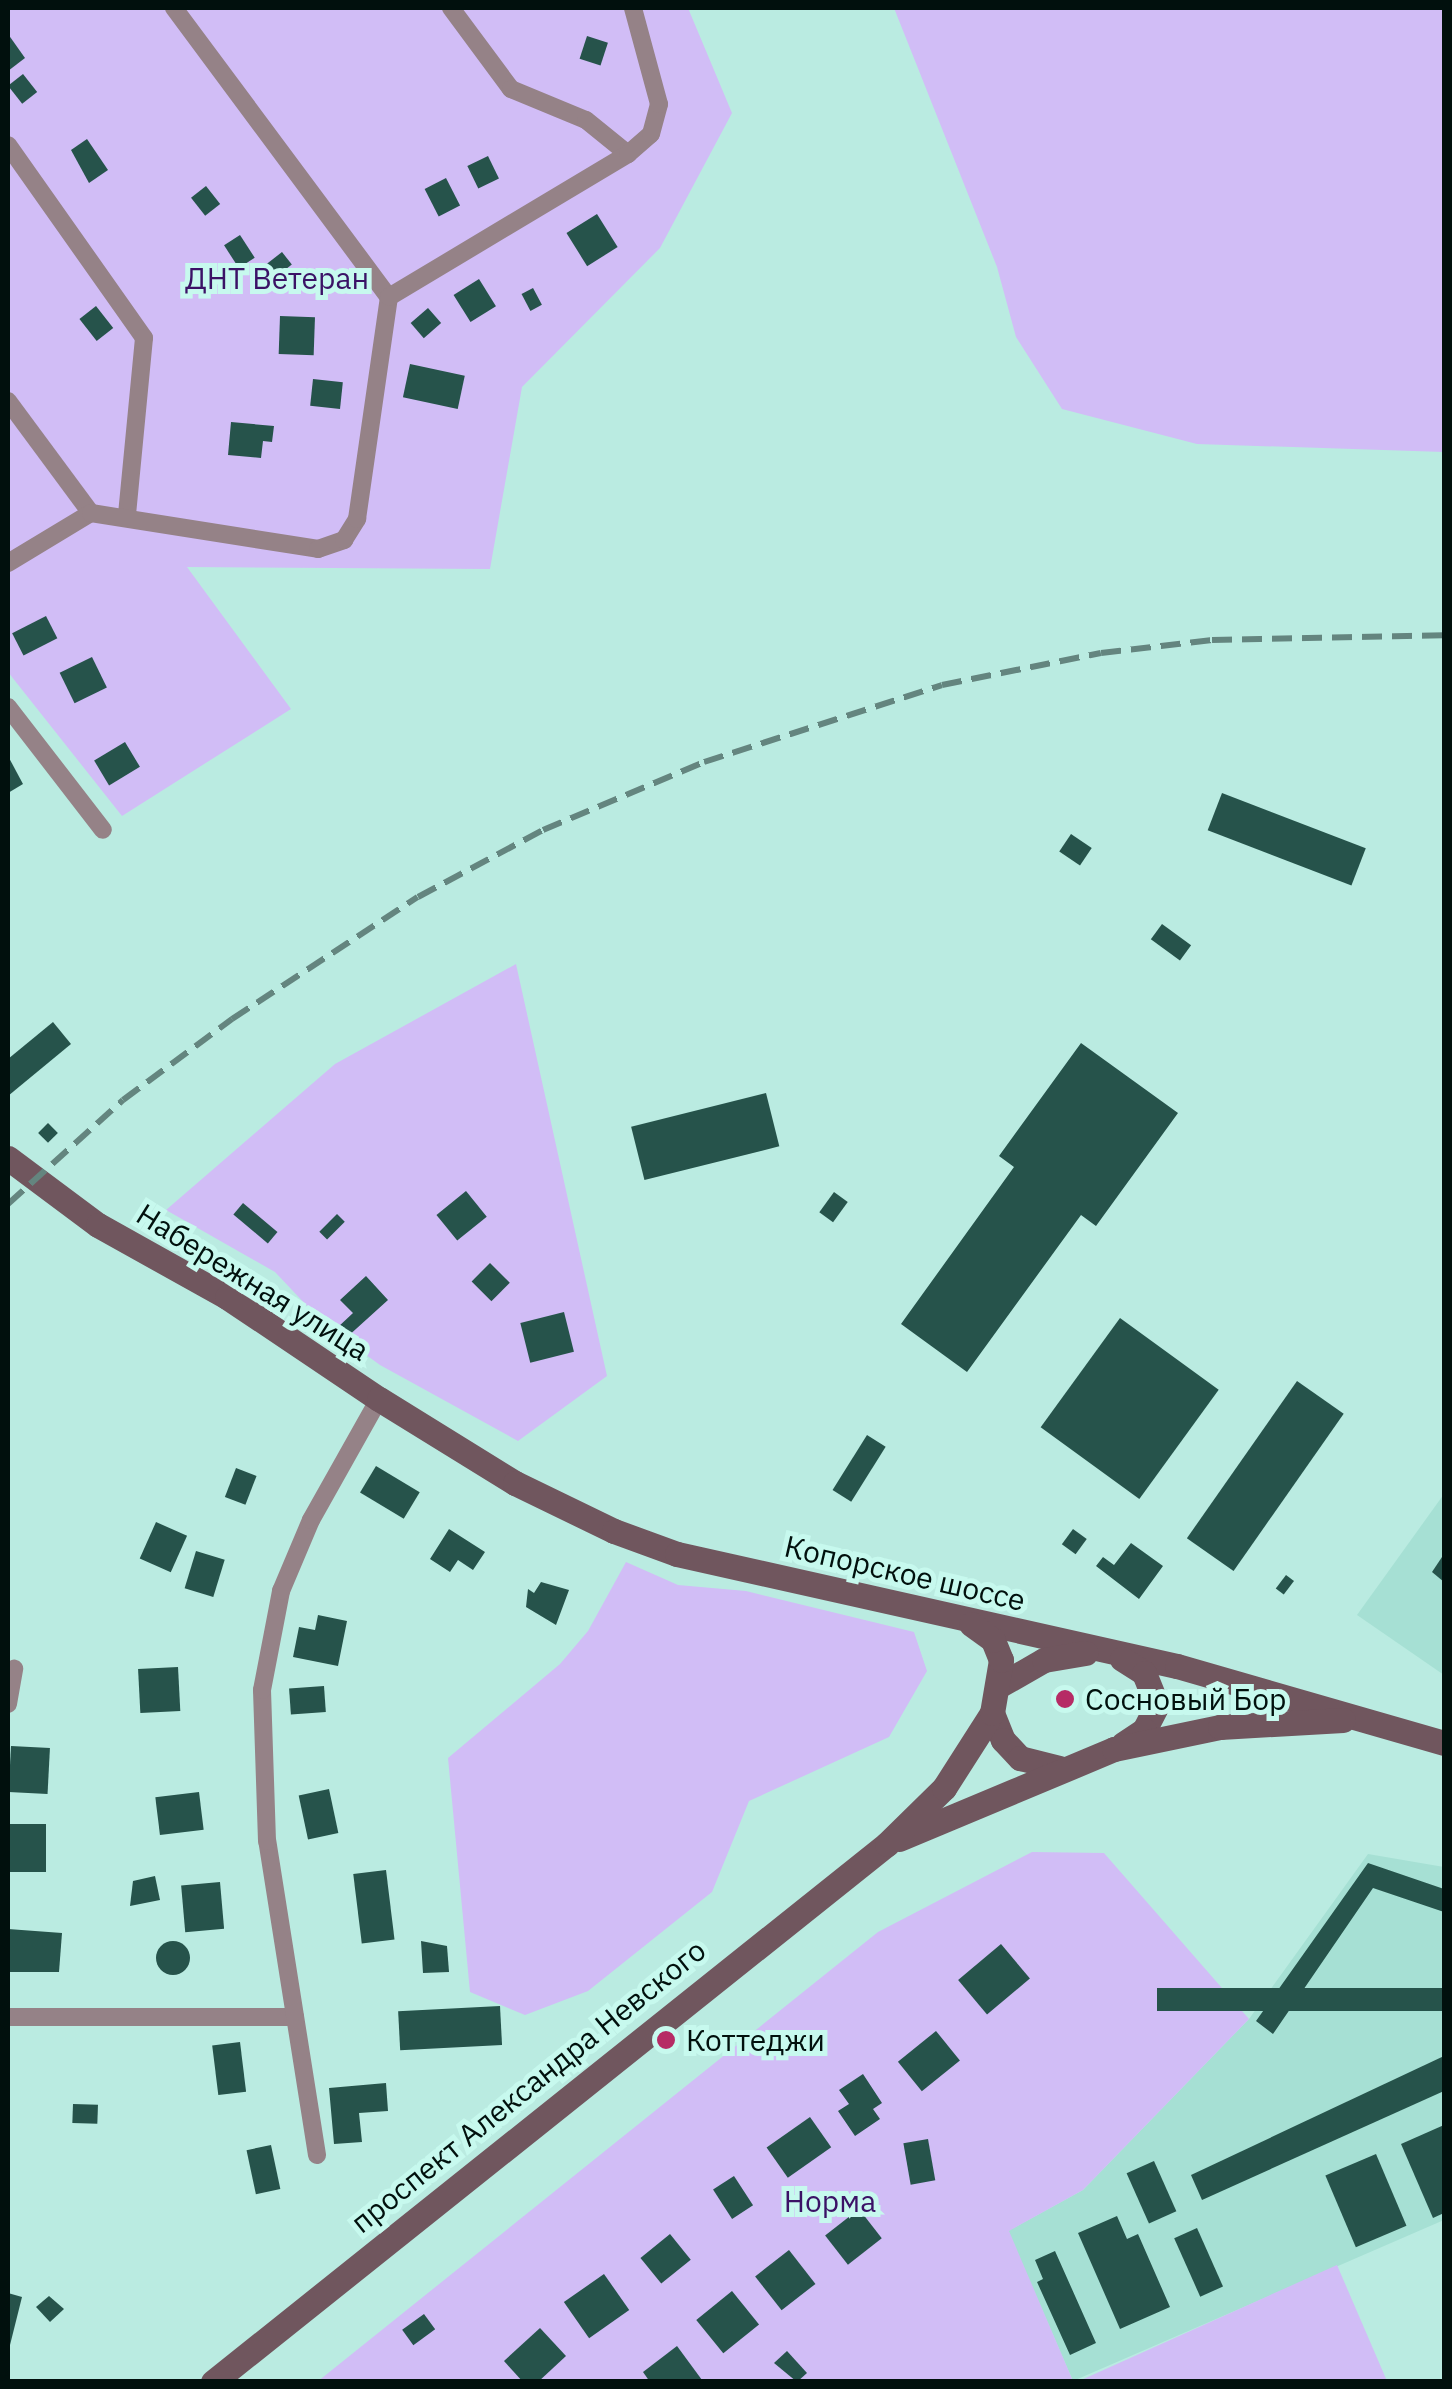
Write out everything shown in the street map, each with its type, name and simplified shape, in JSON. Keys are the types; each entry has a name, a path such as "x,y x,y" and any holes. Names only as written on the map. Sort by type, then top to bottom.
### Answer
{"main road":[{"name":"Набережная улица","path":"8,1158 98,1225 227,1297 378,1399"},
{"name":"Копорское шоссе","path":"378,1399 515,1482 614,1531 676,1554 1109,1651 1444,1742"},
{"path":"887,1844 944,1788 992,1713 1002,1684 993,1640 967,1622"},
{"path":"1002,1684 1044,1660 1109,1651 1144,1673 1157,1705 1144,1730 1114,1749"},
{"path":"992,1713 1003,1740 1020,1758 1060,1768"},
{"path":"887,1844 1060,1768 1114,1749 1220,1727 1374,1720"},
{"name":"проспект Александра Невского","path":"213,2382 887,1844"}],"street":[{"path":"8,563 91,514 127,515 318,549 344,540 356,519 389,297 174,8"},
{"path":"451,8 511,89 610,133 628,154"},
{"path":"389,297 628,154 651,134 659,104 632,8"},
{"path":"8,146 144,338 127,515"},
{"path":"8,401 91,514"},
{"path":"8,707 103,830"},
{"name":"Набережная улица","path":"317,2155 267,1841 261,1739 268,1634 311,1520 378,1399"},
{"path":"8,1704 14,1669"},
{"path":"8,2016 295,2017"}],"shaded area":[{"path":"1444,1494 1444,1675 1357,1615"},
{"path":"1368,1854 1444,1867 1444,2220 1073,2381 1008,2231 1083,2190 1249,2019"}],"green space":[{"name":"ДНТ Ветеран","path":"8,8 688,8 732,113 660,248 522,387 490,569 187,567 291,709 122,816 8,672"},
{"path":"894,8 1444,8 1444,452 1197,444 1062,409 1016,337 997,267"},
{"path":"516,964 607,1376 518,1441 380,1365 326,1326 275,1272 166,1210 335,1064"},
{"path":"626,1562 678,1585 746,1591 914,1632 927,1671 889,1737 749,1801 712,1892 588,1991 525,2015 470,1992 448,1758 560,1664 588,1631"},
{"name":"Норма","path":"1032,1852 1104,1853 1249,2019 1083,2190 1009,2231 1073,2381 317,2382 878,1932"},
{"path":"1337,2265 1387,2381 1079,2381"}],"building":[{"path":"8,34 25,58 8,71"},
{"path":"587,36 608,43 601,66 580,59"},
{"path":"23,74 37,92 22,104 8,86"},
{"path":"87,139 108,170 89,183 71,150"},
{"path":"488,156 499,178 478,189 467,166"},
{"path":"446,178 460,206 439,217 425,189"},
{"path":"206,186 220,204 205,216 191,198"},
{"path":"597,214 618,247 587,266 566,233"},
{"path":"240,235 255,258 239,268 224,245"},
{"path":"282,252 292,265 270,282 260,269"},
{"path":"479,279 496,306 471,322 454,295"},
{"path":"533,288 542,305 530,311 522,294"},
{"path":"96,306 113,328 97,341 79,319"},
{"path":"428,308 441,323 424,338 411,323"},
{"path":"280,316 315,317 314,355 279,354"},
{"path":"410,364 465,376 458,409 403,397"},
{"path":"313,379 343,382 340,409 310,406"},
{"path":"231,422 274,426 272,442 263,441 261,458 228,455"},
{"path":"46,616 57,638 23,656 12,633"},
{"path":"92,657 107,688 75,703 60,673"},
{"path":"125,742 140,767 109,785 94,761"},
{"path":"8,756 23,784 8,793"},
{"path":"1222,793 1366,848 1351,886 1208,830"},
{"path":"1071,834 1092,848 1080,865 1059,851"},
{"path":"1162,924 1191,945 1180,961 1151,939"},
{"path":"53,1022 71,1044 8,1096 8,1059"},
{"path":"1081,1043 1178,1113 1096,1226 1081,1215 967,1372 901,1324 1014,1167 999,1156"},
{"path":"766,1093 779,1146 644,1180 631,1127"},
{"path":"48,1123 58,1133 48,1143 38,1133"},
{"path":"466,1191 487,1217 457,1241 436,1215"},
{"path":"834,1192 848,1202 833,1222 819,1212"},
{"path":"243,1203 277,1232 268,1243 233,1214"},
{"path":"337,1214 345,1222 327,1239 319,1232"},
{"path":"490,1263 510,1283 491,1301 472,1281"},
{"path":"366,1276 388,1300 346,1338 337,1328 353,1313 340,1300"},
{"path":"564,1312 574,1352 530,1363 520,1323"},
{"path":"1120,1318 1219,1390 1139,1499 1041,1427"},
{"path":"1297,1381 1344,1414 1234,1571 1187,1538"},
{"path":"867,1435 886,1447 851,1502 833,1490"},
{"path":"376,1466 420,1492 404,1519 360,1493"},
{"path":"236,1468 257,1476 245,1505 225,1497"},
{"path":"156,1522 187,1536 171,1572 140,1559"},
{"path":"449,1529 485,1552 473,1570 458,1560 450,1572 430,1559"},
{"path":"1073,1529 1087,1539 1076,1554 1062,1544"},
{"path":"1131,1543 1163,1566 1139,1599 1096,1566 1103,1557 1114,1565"},
{"path":"196,1551 225,1560 213,1597 185,1588"},
{"path":"1444,1554 1444,1582 1432,1572"},
{"path":"1286,1575 1294,1581 1284,1595 1276,1589"},
{"path":"541,1582 569,1590 556,1625 526,1607 528,1589 534,1593"},
{"path":"318,1615 347,1621 338,1666 293,1657 299,1627 315,1630"},
{"path":"178,1667 180,1711 140,1713 138,1669"},
{"path":"324,1686 326,1712 291,1714 289,1688"},
{"path":"11,1746 50,1748 48,1794 9,1792"},
{"path":"329,1789 338,1833 308,1839 299,1795"},
{"path":"199,1792 204,1830 160,1835 155,1797"},
{"path":"8,1824 46,1824 46,1872 8,1872"},
{"path":"1368,1863 1444,1889 1444,1912 1373,1888 1273,2034 1256,2021"},
{"path":"386,1870 395,1939 362,1943 353,1874"},
{"path":"155,1876 160,1900 130,1906 133,1881"},
{"path":"220,1882 224,1929 185,1932 181,1885"},
{"path":"8,1929 62,1933 59,1972 8,1972"},
{"path":"173,1941 185,1946 190,1958 185,1970 173,1975 161,1970 156,1958 161,1946"},
{"path":"421,1941 447,1946 449,1972 423,1973"},
{"path":"1001,1944 1030,1978 987,2014 958,1980"},
{"path":"1157,1988 1444,1988 1444,2011 1157,2011"},
{"path":"500,2006 502,2045 400,2050 398,2011"},
{"path":"936,2031 960,2061 922,2091 898,2062"},
{"path":"240,2042 246,2092 218,2095 212,2045"},
{"path":"1444,2056 1444,2091 1202,2200 1191,2175"},
{"path":"863,2074 882,2103 873,2109 880,2119 855,2136 838,2111 849,2104 839,2090"},
{"path":"386,2083 388,2111 359,2113 362,2142 334,2144 329,2088"},
{"path":"73,2104 98,2105 97,2124 72,2123"},
{"path":"810,2117 831,2147 788,2178 767,2147"},
{"path":"1444,2125 1444,2213 1433,2218 1401,2144"},
{"path":"928,2139 935,2180 911,2185 903,2143"},
{"path":"271,2145 280,2189 256,2194 247,2150"},
{"path":"1376,2154 1406,2226 1356,2247 1325,2175"},
{"path":"1154,2161 1176,2211 1149,2223 1127,2173"},
{"path":"734,2176 753,2205 732,2219 713,2190"},
{"path":"859,2209 882,2238 848,2265 825,2235"},
{"path":"1117,2216 1127,2239 1138,2234 1170,2307 1120,2329 1078,2233"},
{"path":"1197,2228 1223,2286 1200,2297 1174,2238"},
{"path":"670,2234 691,2260 661,2284 640,2258"},
{"path":"789,2250 815,2284 782,2310 755,2276"},
{"path":"1055,2251 1096,2343 1070,2355 1037,2282 1043,2279 1035,2260"},
{"path":"604,2274 629,2310 589,2338 564,2302"},
{"path":"732,2291 759,2324 723,2353 696,2320"},
{"path":"8,2293 22,2297 9,2349 8,2348"},
{"path":"49,2296 64,2309 50,2322 36,2307"},
{"path":"424,2314 435,2329 413,2345 402,2330"},
{"path":"540,2328 566,2356 538,2382 523,2382 504,2361"},
{"path":"677,2346 702,2380 650,2382 643,2372"},
{"path":"787,2351 807,2373 797,2382 774,2363"}],"railway":[{"path":"8,1204 123,1100 232,1019 418,897 543,830 704,762 942,685 1101,653 1212,640 1444,635"}],"place":[{"name":"Сосновый Бор","path":"1065,1699"},
{"name":"Коттеджи","path":"666,2040"}]}
